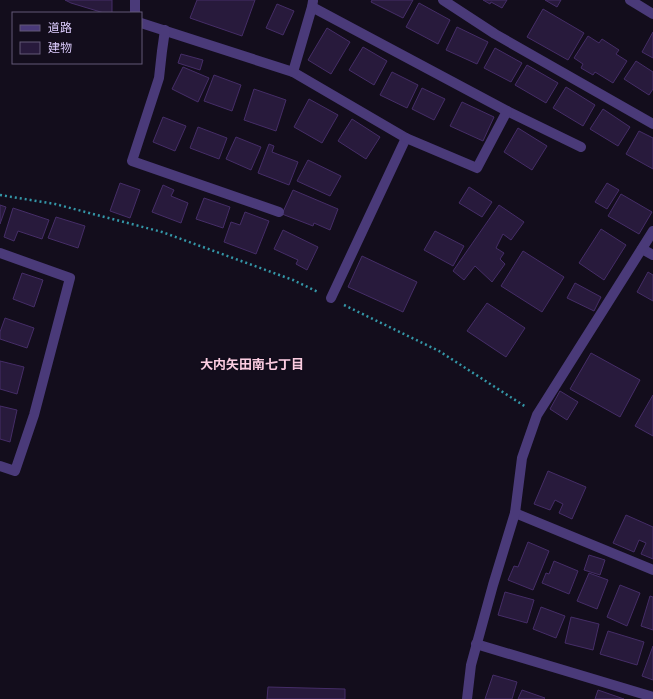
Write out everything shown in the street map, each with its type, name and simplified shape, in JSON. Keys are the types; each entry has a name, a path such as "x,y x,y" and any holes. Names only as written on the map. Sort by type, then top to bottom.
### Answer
{"street":[{"path":"135,0 135,12"},
{"path":"443,0 495,34 653,124"},
{"path":"630,0 653,14"},
{"path":"293,72 313,3 507,111 581,147"},
{"path":"142,23 293,72 406,138 477,168 507,111"},
{"path":"165,30 159,78 132,161 279,212"},
{"path":"331,298 406,138"},
{"path":"467,699 471,665 476,644 515,513 522,458 537,415 653,231"},
{"path":"642,249 653,255"},
{"path":"0,254 70,278 34,415 15,471 0,466"},
{"path":"515,513 653,570"},
{"path":"476,644 653,697"}],"path":[{"path":"0,195 55,204 162,232 293,280 439,351 537,415"}],"building":[{"path":"65,0 112,0 112,12 101,12"},
{"path":"197,0 255,0 242,36 190,18"},
{"path":"372,0 413,0 403,18 371,2"},
{"path":"483,0 507,0 502,8 491,2 490,4"},
{"path":"545,0 561,0 557,7"},
{"path":"419,3 450,20 438,44 406,27"},
{"path":"277,4 294,11 283,35 266,28"},
{"path":"543,9 584,33 568,60 527,37"},
{"path":"457,27 488,42 477,64 446,50"},
{"path":"327,28 350,42 331,74 308,60"},
{"path":"653,32 653,58 642,52"},
{"path":"588,36 599,43 602,39 619,50 616,54 627,61 613,83 595,72 593,75 581,68 583,64 574,58"},
{"path":"363,47 387,61 374,85 349,70"},
{"path":"495,48 522,63 511,82 484,68"},
{"path":"181,54 203,60 200,70 178,63"},
{"path":"636,61 653,72 653,89 649,95 624,79"},
{"path":"527,65 558,83 546,103 515,85"},
{"path":"183,67 209,78 198,102 172,89"},
{"path":"392,72 418,85 407,108 380,95"},
{"path":"214,75 241,85 232,111 204,101"},
{"path":"566,87 595,105 583,126 553,108"},
{"path":"422,88 445,99 434,120 412,109"},
{"path":"254,89 286,100 276,131 244,120"},
{"path":"309,99 338,115 322,143 294,127"},
{"path":"462,102 494,117 483,141 450,126"},
{"path":"603,109 630,127 618,146 590,129"},
{"path":"163,117 186,126 175,151 153,142"},
{"path":"352,119 380,137 366,159 338,141"},
{"path":"198,127 227,138 219,159 190,148"},
{"path":"518,128 547,146 532,170 504,152"},
{"path":"639,131 653,138 653,169 626,154"},
{"path":"236,137 261,147 251,170 226,159"},
{"path":"269,144 274,146 272,152 298,162 289,185 258,173"},
{"path":"308,160 341,176 330,196 297,181"},
{"path":"120,183 140,190 130,218 110,211"},
{"path":"607,183 619,190 607,209 595,202"},
{"path":"163,185 174,190 171,196 188,203 181,223 152,212"},
{"path":"469,187 492,202 482,217 459,203"},
{"path":"293,190 338,209 330,230 314,223 313,226 282,214"},
{"path":"621,194 652,212 639,234 608,216"},
{"path":"204,198 230,207 223,228 196,219"},
{"path":"0,205 6,207 0,224"},
{"path":"499,205 524,222 511,240 503,234 496,248 504,253 500,259 505,264 492,282 475,266 464,280 453,271"},
{"path":"13,208 49,220 42,239 18,231 14,241 4,237"},
{"path":"245,212 269,221 256,254 224,242 231,222 240,225"},
{"path":"56,217 85,226 78,248 48,238"},
{"path":"601,229 626,245 604,280 579,263"},
{"path":"283,230 318,247 307,270 296,264 298,260 274,249"},
{"path":"435,231 464,246 453,266 424,250"},
{"path":"523,251 564,277 542,312 501,286"},
{"path":"362,256 417,282 403,312 348,287"},
{"path":"648,272 653,275 653,301 637,292"},
{"path":"22,273 43,280 34,307 13,299"},
{"path":"575,283 601,297 594,311 567,298"},
{"path":"487,303 525,328 506,357 467,331"},
{"path":"5,318 34,328 27,348 0,339 0,332"},
{"path":"591,353 640,380 620,417 570,389"},
{"path":"0,361 24,367 17,394 0,389"},
{"path":"560,391 578,402 567,420 550,409"},
{"path":"653,395 653,436 635,426"},
{"path":"0,406 17,410 10,442 0,439"},
{"path":"548,471 586,487 572,519 559,513 563,504 555,500 550,510 534,504"},
{"path":"626,515 653,527 653,559 641,554 646,543 639,540 634,552 613,543"},
{"path":"528,542 549,551 533,590 508,580 514,566 518,567"},
{"path":"589,555 605,560 600,575 584,570"},
{"path":"554,561 578,571 569,594 542,583 546,573 549,574"},
{"path":"589,573 608,580 597,609 577,601"},
{"path":"620,585 640,593 627,626 607,617"},
{"path":"505,592 534,600 527,623 498,615"},
{"path":"650,596 653,597 653,630 641,626"},
{"path":"541,607 565,616 556,638 533,629"},
{"path":"571,617 599,624 593,650 565,643"},
{"path":"608,631 644,642 637,665 600,654"},
{"path":"653,646 653,680 642,676"},
{"path":"493,675 517,682 512,699 485,699"},
{"path":"268,687 345,689 345,699 267,699"},
{"path":"522,690 545,698 518,699"},
{"path":"598,690 624,699 595,699"}],"district":[{"name":"大内矢田南七丁目","path":"252,364"}]}
